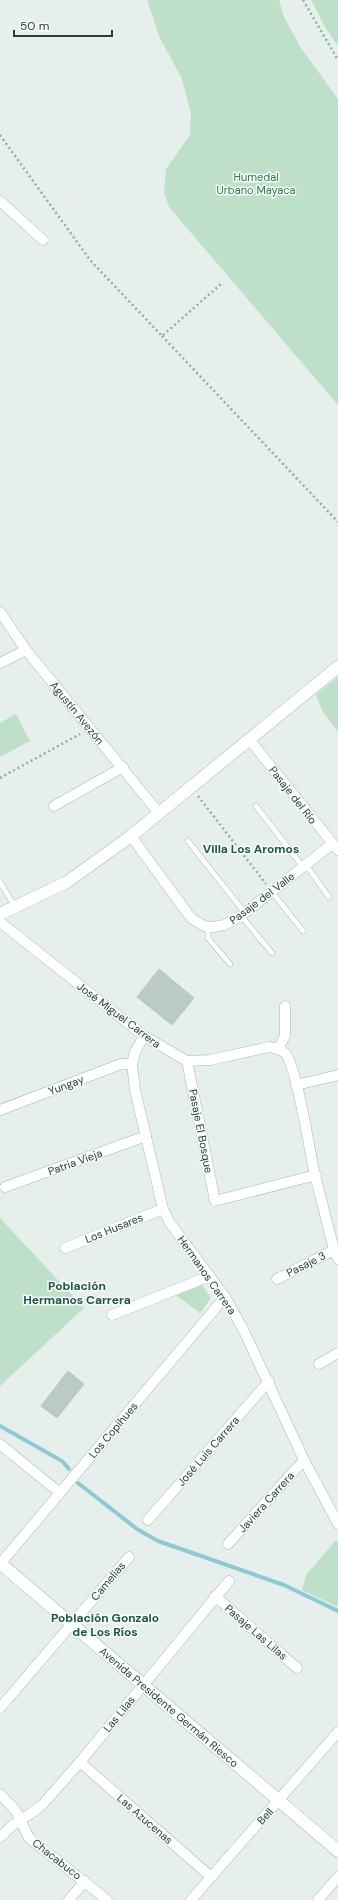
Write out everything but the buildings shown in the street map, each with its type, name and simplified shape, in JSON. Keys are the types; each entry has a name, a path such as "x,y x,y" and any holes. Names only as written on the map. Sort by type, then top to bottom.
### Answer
{"street":[{"path":"0,201 43,240"},
{"name":"Agustín Avezón","path":"0,612 26,650 158,812"},
{"path":"0,663 26,650"},
{"path":"0,914 67,882 131,836 158,812 338,667"},
{"name":"Pasaje del Río","path":"249,739 335,847"},
{"path":"54,806 122,768"},
{"path":"131,836 191,918 208,927"},
{"name":"Pasaje del Valle","path":"208,927 224,925 243,914 304,866 335,847"},
{"name":"José Miguel Carrera","path":"0,922 144,1036 187,1061"},
{"path":"278,1049 286,1036 285,1006"},
{"name":"Hermanos Carrera","path":"144,1036 135,1052 132,1064 135,1090 163,1209 174,1229 195,1259 210,1276 225,1297 255,1351 304,1460 338,1524"},
{"path":"187,1061 210,1060 269,1047 278,1049 285,1053 289,1059 296,1085 316,1175 336,1254"},
{"name":"Pasaje El Bosque","path":"187,1061 215,1201 316,1175"},
{"name":"Yungay","path":"0,1110 121,1064 132,1064"},
{"path":"296,1085 338,1075"},
{"name":"Patria Vieja","path":"5,1187 146,1136"},
{"name":"Los Husares","path":"65,1248 163,1209"},
{"name":"Pasaje 3","path":"278,1279 336,1254"},
{"path":"112,1315 210,1276"},
{"name":"Los Copihues","path":"0,1563 225,1297"},
{"path":"319,1364 338,1354"},
{"name":"José Luis Carrera","path":"148,1520 268,1381"},
{"path":"0,1444 60,1493"},
{"name":"Javiera Carrera","path":"228,1544 304,1460"},
{"name":"Camelias","path":"0,1708 129,1557"},
{"name":"Avenida Presidente Germán Riesco","path":"0,1563 338,1851"},
{"name":"Las Lilas","path":"0,1837 43,1804 80,1762 229,1580"},
{"name":"Pasaje Las Lilas","path":"215,1596 297,1668"},
{"name":"Bell","path":"191,1900 210,1876 279,1801 337,1734"},
{"name":"Las Azucenas","path":"80,1762 210,1876"},
{"name":"Chacabuco","path":"0,1794 16,1811 29,1838 107,1900"},
{"path":"318,1900 338,1877"},
{"path":"69,1900 85,1881"}],"lane":[{"path":"256,806 329,896"},
{"path":"188,841 272,953"},
{"path":"0,882 15,908"},
{"path":"272,892 303,931"},
{"path":"208,927 208,938 230,964"}],"path":[{"path":"304,0 338,60"},
{"path":"0,135 90,260 338,522"},
{"path":"162,336 221,284"},
{"path":"0,778 91,728"},
{"path":"191,786 272,892"}],"green space":[{"name":"Humedal Urbano Mayaca","path":"147,0 279,0 284,17 301,48 338,99 338,405 169,207 164,192 166,169 190,135 191,114 182,79 160,38"},
{"path":"311,0 338,0 338,46 325,27"},
{"path":"338,677 338,732 323,712 316,695"},
{"path":"16,714 30,741 0,757 0,723"},
{"path":"0,1218 84,1308 0,1386"},
{"path":"201,1284 211,1298 200,1313 176,1295"},
{"path":"336,1540 338,1542 338,1607 302,1590 306,1575"}],"waterway":[{"path":"0,1426 62,1461 69,1469"},
{"path":"78,1483 137,1529 158,1541 284,1585 338,1611"}],"district":[{"name":"Villa Los Aromos","path":"251,849"},
{"name":"Población Hermanos Carrera","path":"77,1293"},
{"name":"Población Gonzalo de Los Ríos","path":"105,1625"}]}
